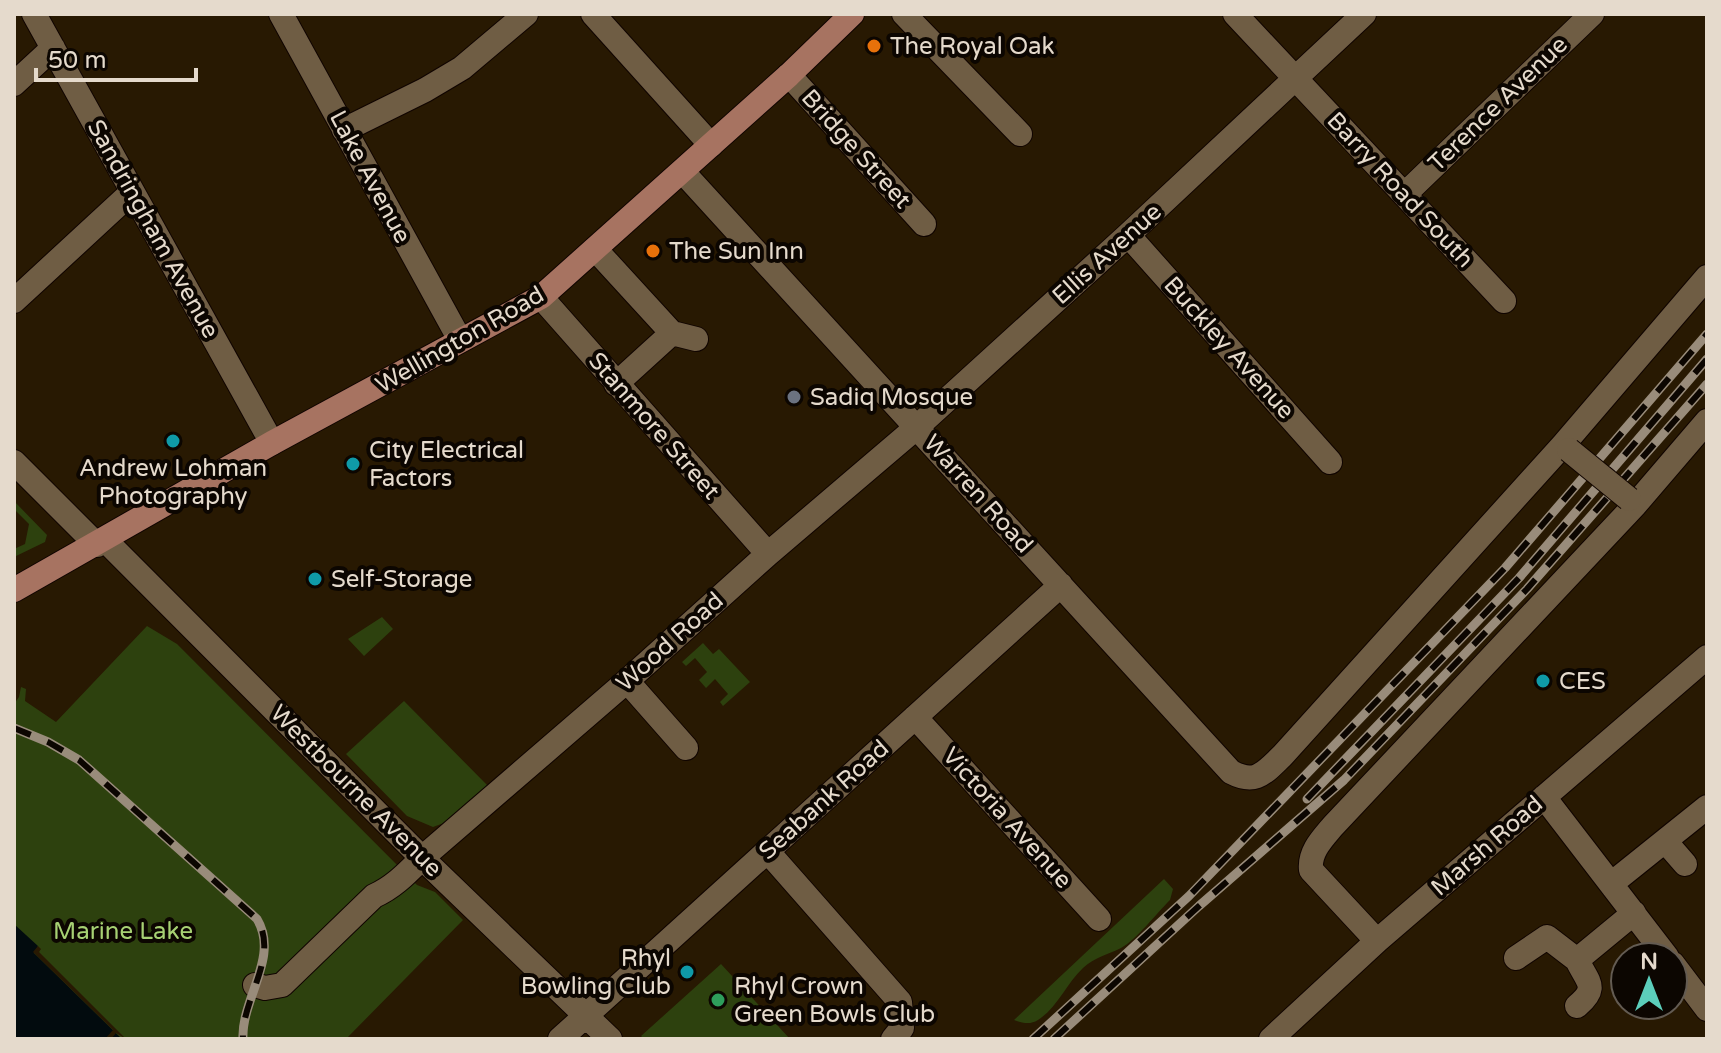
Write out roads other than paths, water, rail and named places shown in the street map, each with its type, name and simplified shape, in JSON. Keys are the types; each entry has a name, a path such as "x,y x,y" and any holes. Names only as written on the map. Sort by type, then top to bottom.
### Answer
{"main road":[{"name":"Wellington Road","path":"14,590 272,443 541,297 683,172 852,14"}],"street":[{"name":"Sandringham Avenue","path":"34,14 272,443"},
{"name":"Lake Avenue","path":"281,14 460,340"},
{"path":"344,130 462,68 526,14"},
{"path":"593,14 711,145"},
{"path":"904,14 1020,134"},
{"name":"Barry Road South","path":"1235,14 1504,301"},
{"name":"Ellis Avenue","path":"917,427 1364,14"},
{"name":"Terence Avenue","path":"1405,194 1592,14"},
{"path":"14,84 53,48"},
{"name":"Bridge Street","path":"789,75 924,224"},
{"name":"Warren Road","path":"683,172 1231,772 1242,778 1255,778 1282,756 1566,448"},
{"path":"14,301 132,192"},
{"name":"Buckley Avenue","path":"1128,235 1330,462"},
{"path":"595,249 672,333 696,339"},
{"path":"1632,502 1566,448 1707,277"},
{"name":"Stanmore Street","path":"541,297 768,554"},
{"path":"616,384 672,333"},
{"path":"1377,941 1311,870 1310,860 1317,846 1343,814 1707,421"},
{"name":"Wood Road","path":"255,985 265,988 282,985 374,896 389,890 768,554 917,427"},
{"name":"Westbourne Avenue","path":"14,462 101,542 610,1039"},
{"name":"Seabank Road","path":"560,1039 1061,585"},
{"name":"Marsh Road","path":"1271,1039 1377,941 1707,657"},
{"path":"627,681 686,748"},
{"name":"Victoria Avenue","path":"915,717 1099,919"},
{"path":"1544,797 1655,941"},
{"path":"1611,884 1707,807"},
{"path":"1665,841 1685,864"},
{"path":"768,852 900,1002 902,1028 893,1039"},
{"path":"1577,960 1634,913"},
{"path":"1516,958 1547,937 1577,960 1591,988 1589,995 1577,1006"},
{"path":"1689,985 1707,1009"}],"tram line":[{"path":"14,728 48,742 79,760 257,919 263,933 264,948 243,1039"}],"railway":[{"path":"1033,1039 1189,896 1505,568 1707,334"},
{"path":"1307,799 1519,578 1707,359"},
{"path":"1054,1039 1199,906 1344,780 1527,589 1707,384"},
{"path":"14,728 48,742 79,760 257,919 263,933 264,948 243,1039"}],"place":[{"name":"The Royal Oak","path":"874,46"},
{"name":"The Sun Inn","path":"653,251"},
{"name":"Sadiq Mosque","path":"794,397"},
{"name":"Andrew Lohman Photography","path":"173,441"},
{"name":"City Electrical Factors","path":"353,464"},
{"name":"Self-Storage","path":"315,579"},
{"name":"CES","path":"1543,681"},
{"name":"Rhyl Bowling Club","path":"687,972"},
{"name":"Rhyl Crown Green Bowls Club","path":"718,1000"}],"park label":[{"name":"Marine Lake","path":"123,931"}]}
